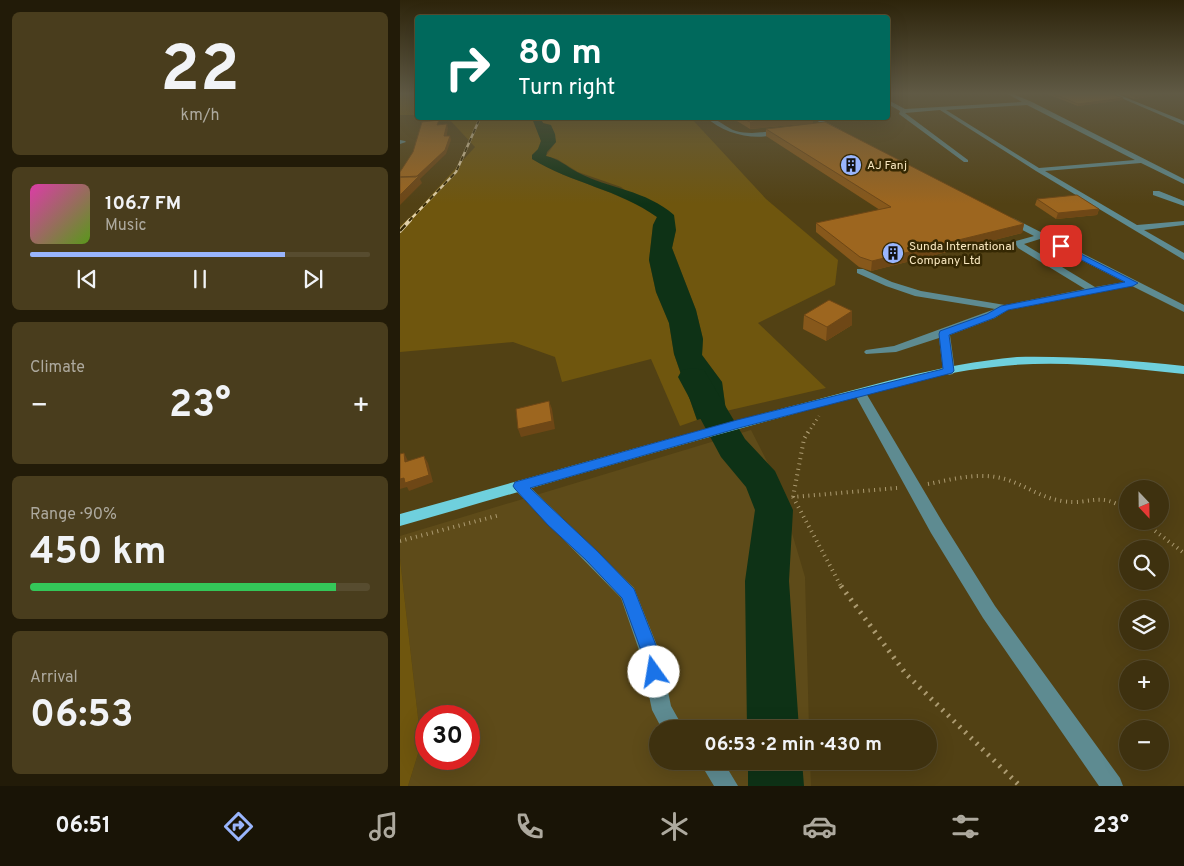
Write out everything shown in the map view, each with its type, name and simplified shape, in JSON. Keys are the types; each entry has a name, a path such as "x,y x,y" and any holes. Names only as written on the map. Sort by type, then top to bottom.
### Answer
{"main road":[{"path":"400,520 737,424 949,371 994,363 1026,362 1144,365 1184,370"}],"street":[{"path":"733,131 745,135 784,131"},
{"path":"837,131 843,133"},
{"path":"925,131 966,161"},
{"path":"975,131 1184,257"},
{"path":"1082,131 1184,182"},
{"path":"1038,170 1141,161"},
{"path":"1156,192 1184,204"},
{"path":"1006,218 1184,309"},
{"path":"1134,228 1184,223"},
{"path":"1041,236 1020,243 1021,246 1094,291"},
{"path":"860,271 889,284 919,294 1005,308"},
{"path":"870,352 896,349 944,334 1005,308 1133,283"},
{"path":"944,334 949,371"},
{"path":"860,393 937,528 989,612 1112,786"},
{"path":"520,486 628,594 650,653 662,710 668,720"},
{"path":"716,770 727,786"}],"path":[{"path":"793,497 840,585 906,674 1020,786"},
{"path":"400,541 500,515"},
{"path":"1154,530 1184,553"}],"shaded area":[{"path":"460,131 537,131 541,141 538,150 532,155 532,159 627,200 657,217 653,225 649,260 656,292 669,323 674,354 697,420 680,426 651,359 562,382 555,357 513,342 400,352 400,226 416,212 475,147"},
{"path":"537,131 554,131 556,142 547,152 546,156 589,178 652,200 674,215 676,230 672,248 696,310 703,339 702,355 722,382 726,411 697,420 674,354 669,323 656,292 649,260 653,225 657,217 627,200 532,159 532,155 538,149 541,141"},
{"path":"548,131 703,131 766,199 838,260 835,285 758,323 826,388 726,411 722,382 702,355 703,339 696,310 672,248 676,230 621,187 578,172 557,159 546,156 556,142"},
{"path":"751,430 776,479 805,577 809,720 649,720 649,770 810,770 811,786 408,786 415,763 415,770 480,770 480,705 417,705 400,559 400,536"},
{"path":"400,559 417,705 415,705 415,763 408,786 400,786"}],"building":[{"path":"419,131 445,131 444,136 450,136 445,150 416,177 400,177 400,172 413,152"},
{"path":"769,131 842,131 1024,224 872,261 860,257 816,223 891,207"},
{"path":"419,176 400,195 400,177"},
{"path":"1077,195 1099,209 1058,213 1037,199"},
{"path":"829,300 852,311 827,327 804,315"},
{"path":"549,401 552,421 518,429 516,409"},
{"path":"404,453 405,462 424,456 429,475 405,483 404,478 400,479 400,454"}],"waterway":[{"path":"693,377 733,448 762,481 774,510 767,581 773,720"},
{"path":"775,770 776,786"}],"railway":[{"path":"409,221 456,172 474,131"},
{"path":"400,231 410,220"}],"place":[{"name":"AJ Fanj","path":"851,165"},
{"name":"Sunda International Company Ltd","path":"893,253"}],"route":[{"path":"654,672 650,653 628,594 520,486 737,424 949,371 944,334 1005,308 1133,283 1061,246"}]}
